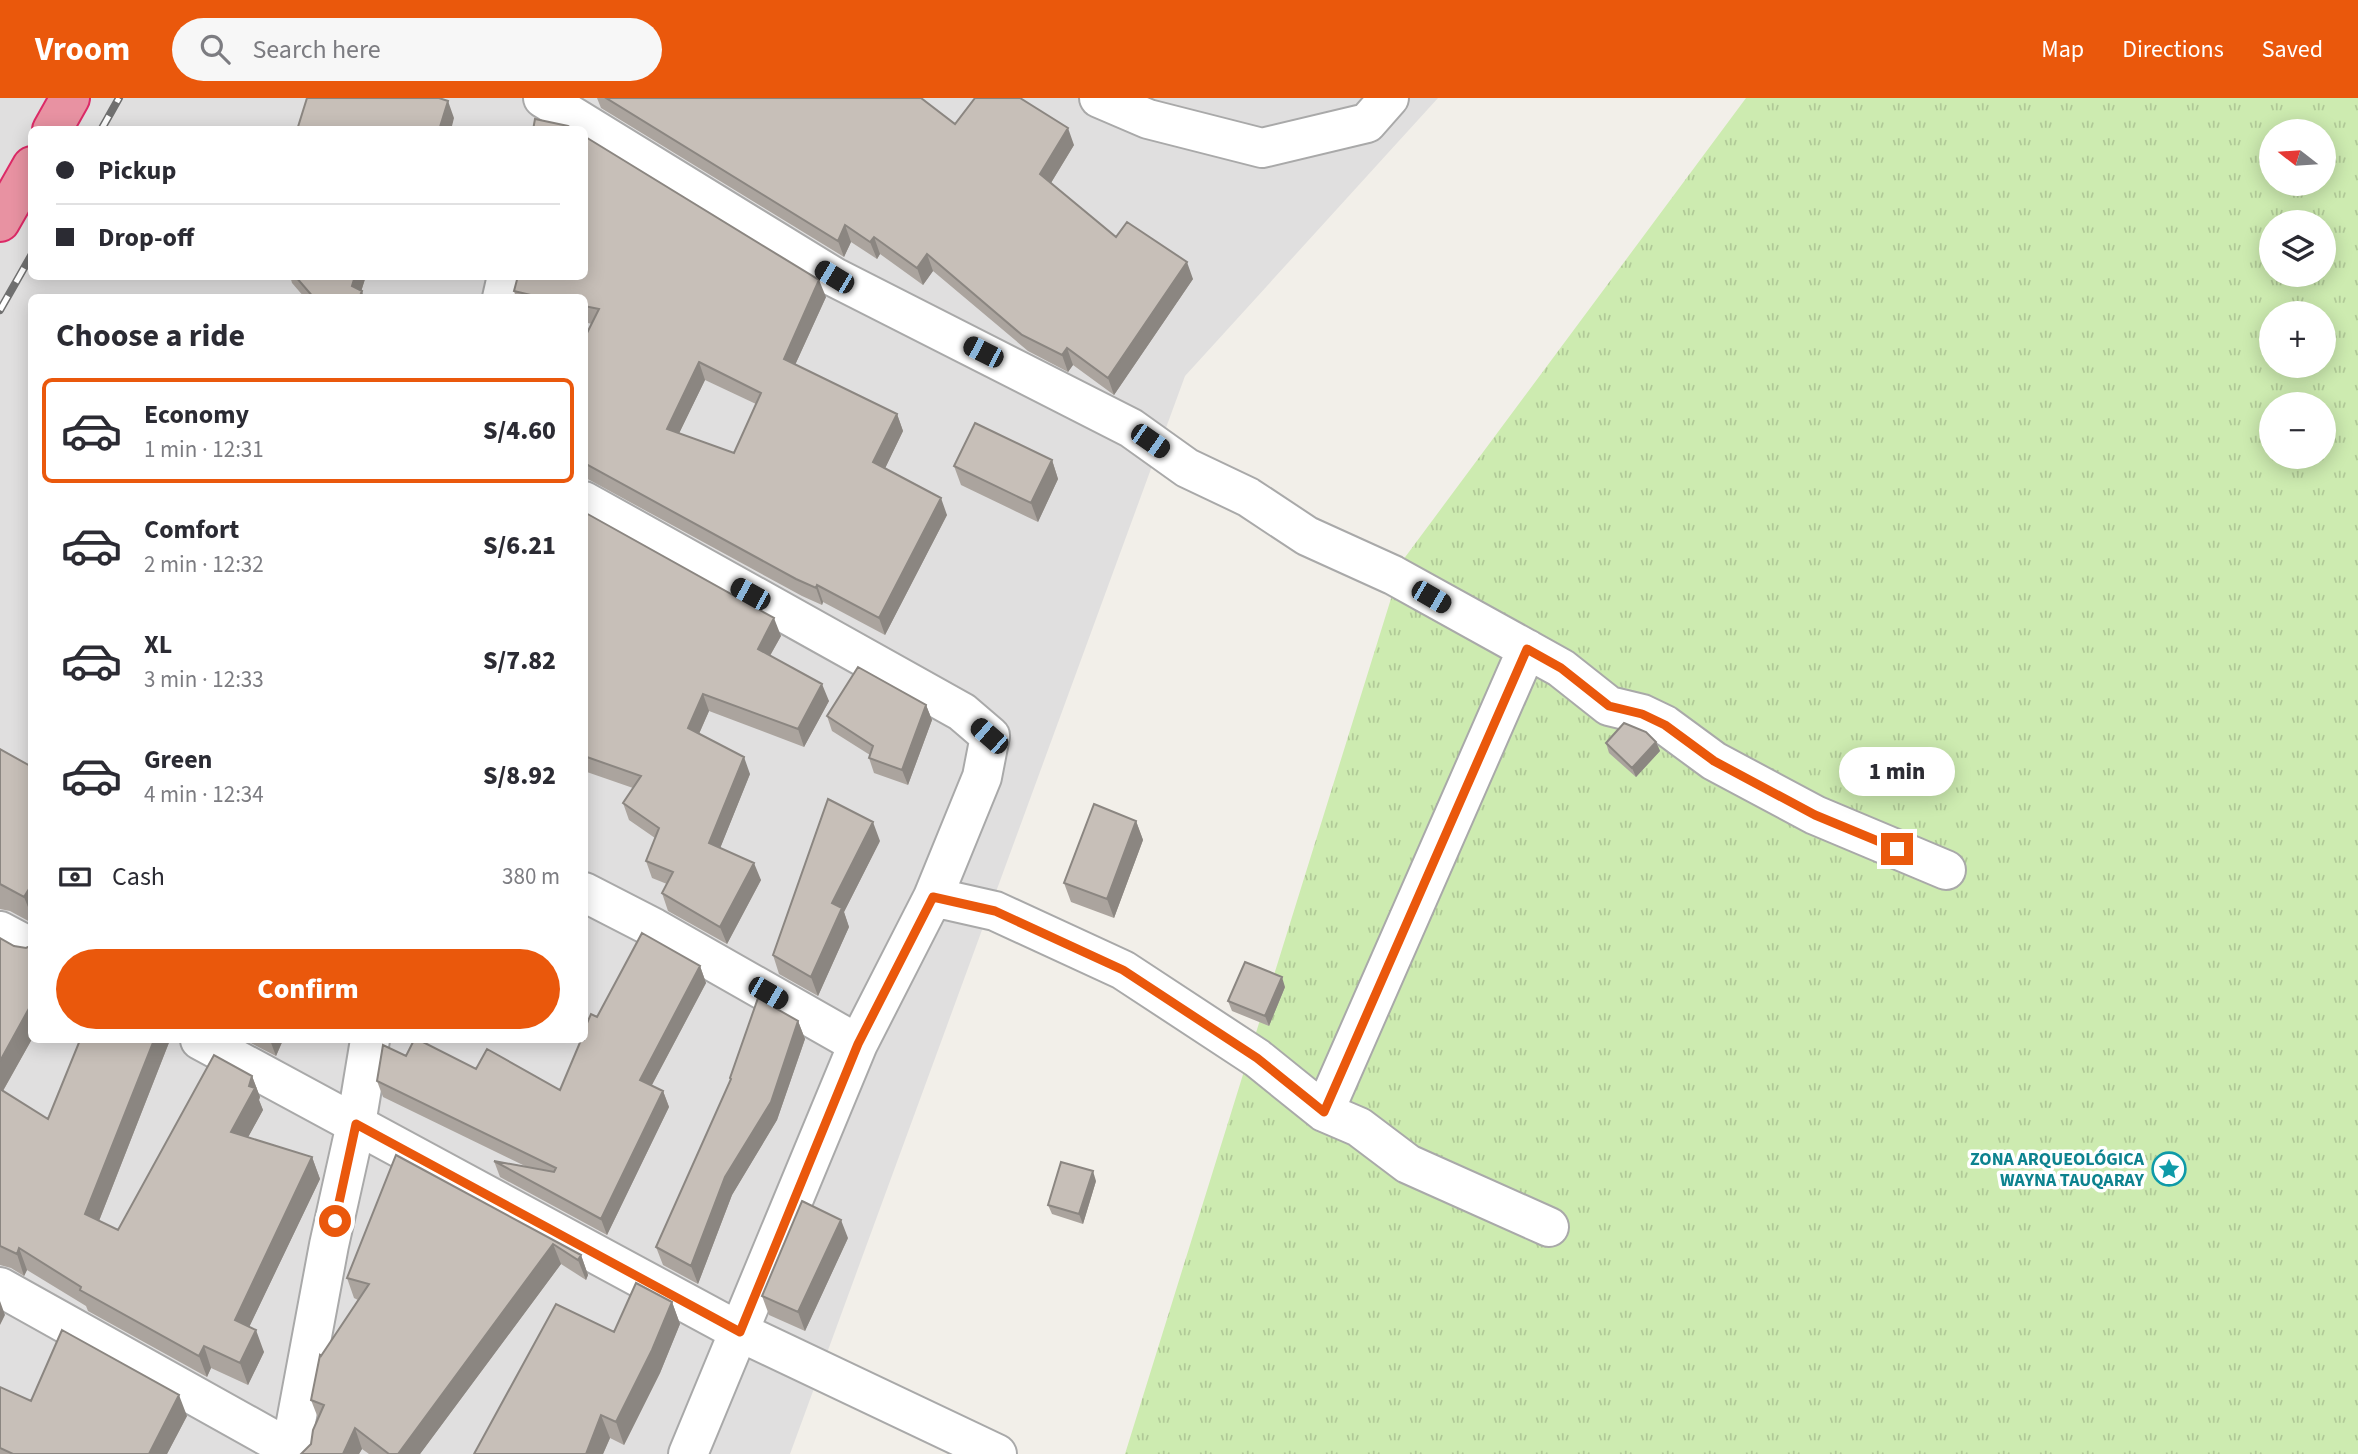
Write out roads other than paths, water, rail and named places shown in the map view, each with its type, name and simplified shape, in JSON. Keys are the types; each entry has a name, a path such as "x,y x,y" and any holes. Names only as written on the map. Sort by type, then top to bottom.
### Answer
{"highway":[{"path":"54,126 70,98"},
{"path":"0,222 28,173"}],"street":[{"path":"537,126 542,98 588,126"},
{"path":"1100,98 1149,119 1262,148 1367,123 1389,98"},
{"path":"588,126 834,277 1131,428 1187,468 1248,497 1307,536 1393,575 1561,668 1609,706 1642,714 1665,725 1714,761 1815,815 1945,870"},
{"path":"588,504 962,712 989,736 982,777 933,897 858,1044 688,1454"},
{"path":"1324,1112 1527,649"},
{"path":"588,894 654,928 858,1044"},
{"path":"933,897 995,911 1123,970 1257,1058 1324,1112 1359,1127 1408,1164 1549,1227"},
{"path":"0,931 28,946"},
{"path":"206,1043 740,1332 997,1454"},
{"path":"0,1287 293,1452 329,1245 356,1124 370,1043"}],"railway":[{"path":"103,126 119,98"},
{"path":"0,310 28,261"}],"place":[{"name":"ZONA ARQUEOLÓGICA WAYNA TAUQARAY","path":"2169,1169"}]}
